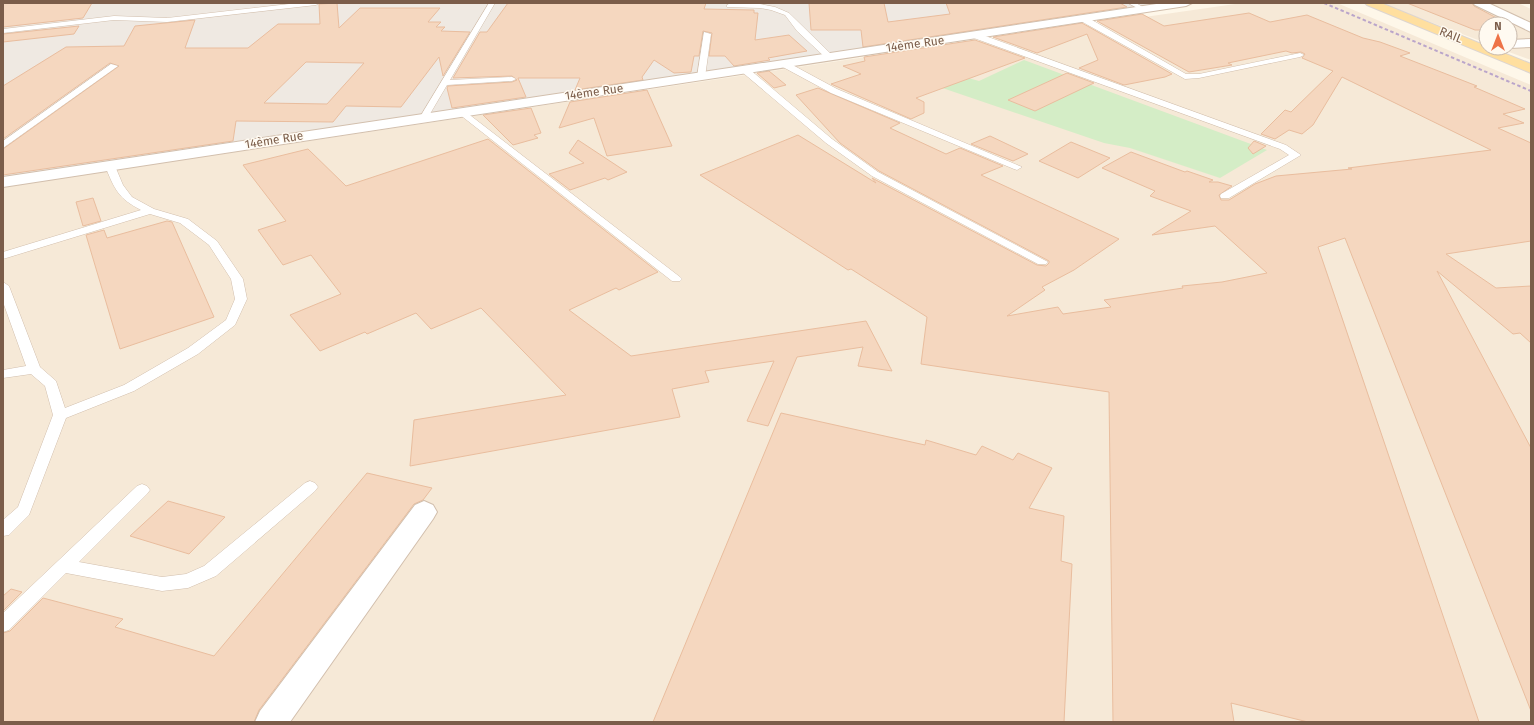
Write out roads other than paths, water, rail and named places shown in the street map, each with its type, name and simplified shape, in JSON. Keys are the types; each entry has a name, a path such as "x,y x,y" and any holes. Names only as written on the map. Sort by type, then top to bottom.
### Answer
{"main road":[{"name":"RAIL","path":"1370,3 1478,45"},
{"name":"RAIL","path":"1503,56 1531,69"}],"street":[{"name":"14ème Rue","path":"3,182 424,117 974,36 1082,18 1137,6 1179,3"},
{"path":"1479,3 1531,28"},
{"path":"1518,44 1531,43"},
{"path":"271,722 424,512"}],"lane":[{"path":"3,31 114,18 167,20 316,3"},
{"path":"424,117 492,3"},
{"path":"729,6 760,6 773,8 787,14 800,29 830,57"},
{"path":"1082,18 1185,76 1199,76 1300,55"},
{"path":"701,77 707,34"},
{"path":"974,36 1283,147 1296,155 1225,196"},
{"path":"784,64 834,91 1017,167"},
{"path":"3,145 114,66"},
{"path":"745,70 829,141 875,174 1042,262"},
{"path":"445,83 512,79"},
{"path":"462,112 676,279"},
{"path":"60,415 129,388 192,351 231,322 241,299 237,279 213,242 184,221 150,211 128,199 118,186 110,166"},
{"path":"3,256 150,211"},
{"path":"3,286 34,369 51,384 60,415 24,511 3,530"},
{"path":"3,374 34,369"},
{"path":"64,566 162,584 188,581 210,571 310,487"},
{"path":"3,624 142,490"}],"railway":[{"path":"1324,3 1531,91"}]}
